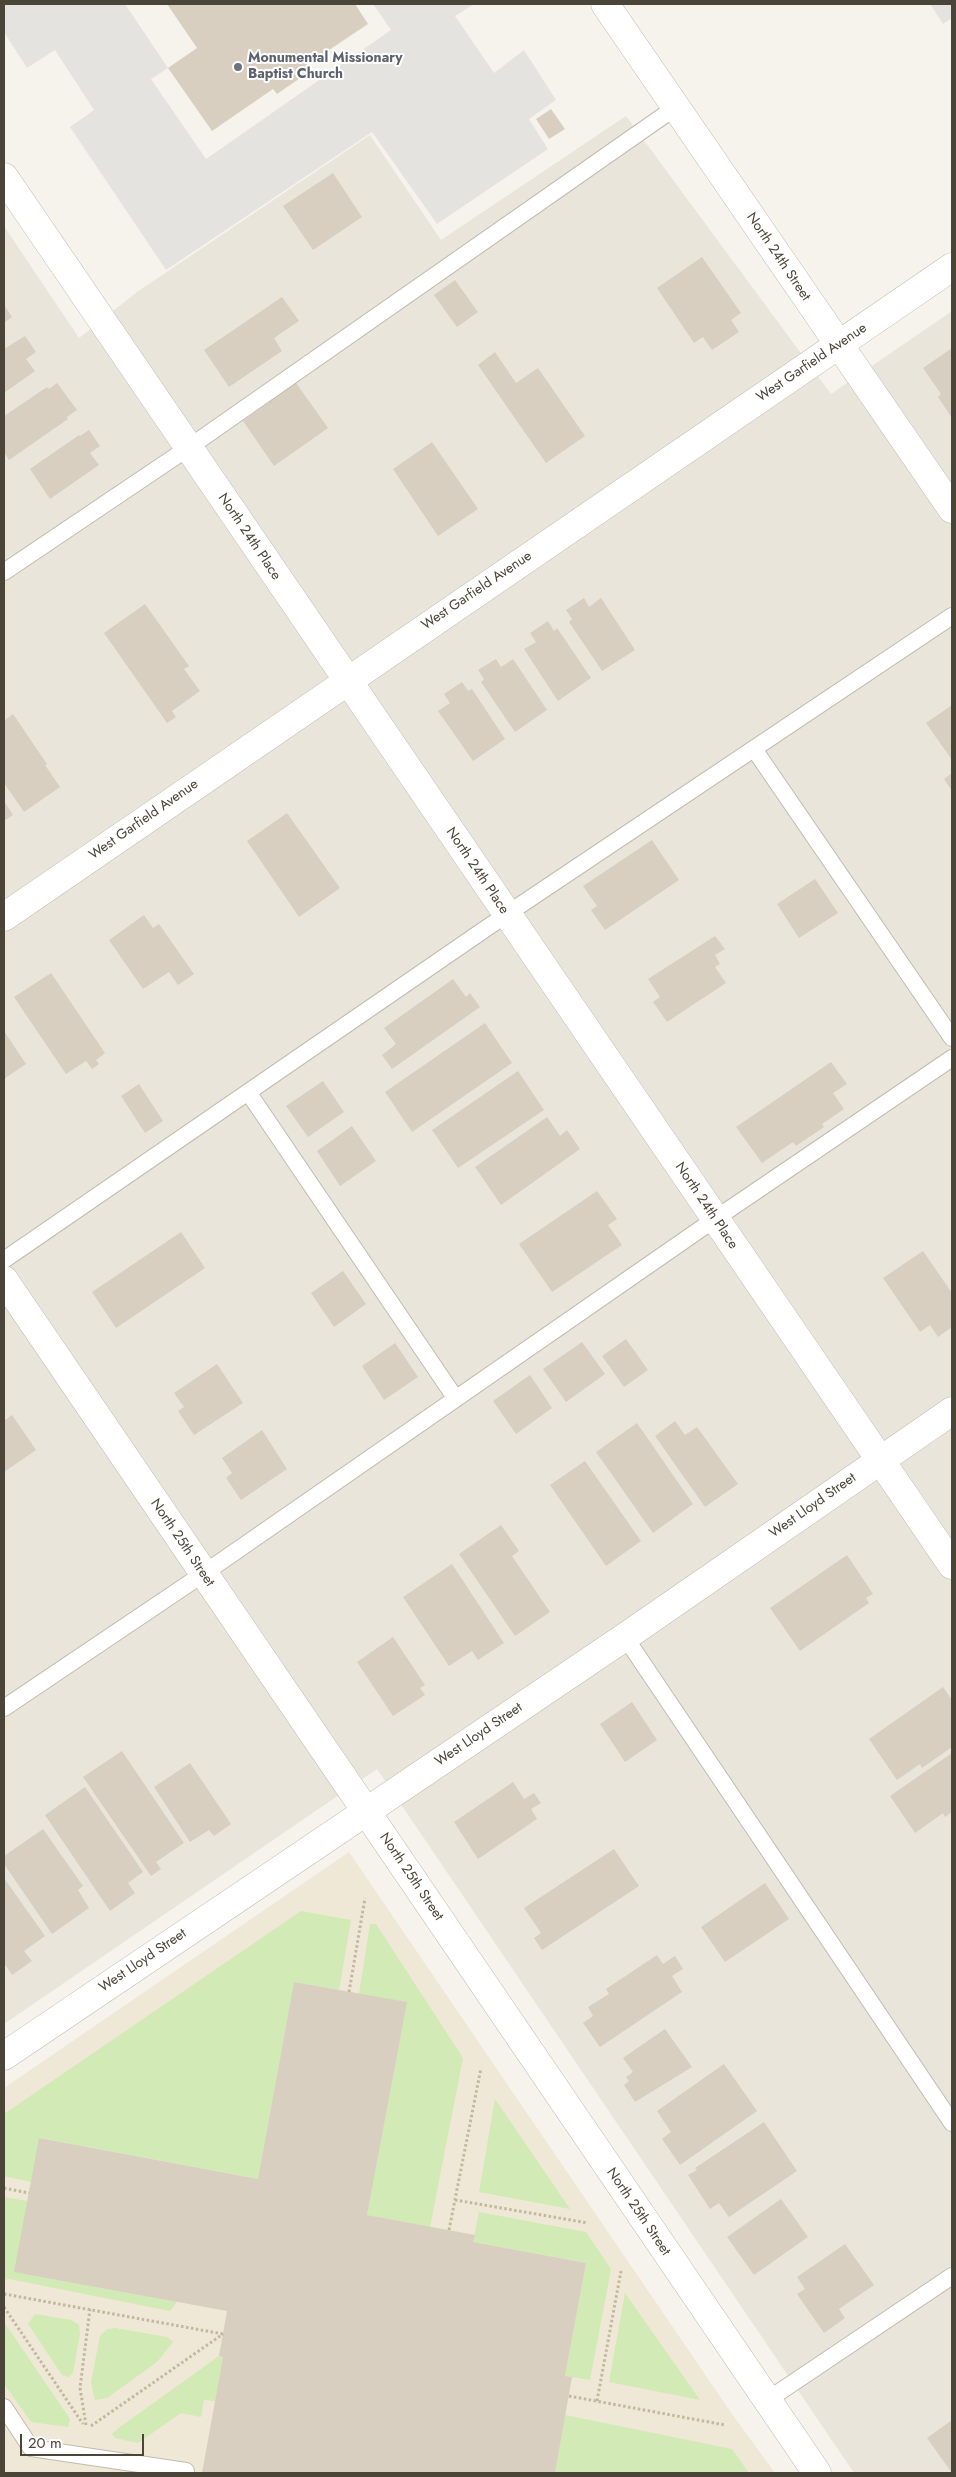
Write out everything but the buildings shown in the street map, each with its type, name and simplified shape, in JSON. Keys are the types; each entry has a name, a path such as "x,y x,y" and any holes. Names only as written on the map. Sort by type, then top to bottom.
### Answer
{"street":[{"name":"North 24th Street","path":"605,4 952,509"},
{"name":"North 24th Place","path":"4,177 952,1565"},
{"name":"West Garfield Avenue","path":"4,917 347,680 952,267"},
{"name":"North 25th Street","path":"4,1280 766,2401 817,2473"},
{"name":"West Lloyd Street","path":"4,2056 625,1637 952,1412"}],"lane":[{"path":"4,572 188,448 676,107"},
{"path":"4,1260 507,914 952,616"},
{"path":"754,749 952,1038"},
{"path":"4,1708 203,1574 715,1219 952,1058"},
{"path":"248,1092 456,1399"},
{"path":"625,1637 952,2123"},
{"path":"766,2401 952,2276"},
{"path":"4,2407 31,2448 186,2471"}],"path":[{"path":"349,1992 366,1898"},
{"path":"449,2230 481,2068"},
{"path":"4,2188 29,2193"},
{"path":"455,2200 588,2223"},
{"path":"597,2401 621,2271"},
{"path":"4,2294 223,2334 86,2429"},
{"path":"4,2307 86,2429"},
{"path":"86,2429 80,2388 90,2309"},
{"path":"568,2396 726,2426"}],"shaded area":[{"path":"4,4 125,4 168,68 151,79 206,159 391,30 373,4 474,4 455,16 494,73 524,50 556,100 529,119 548,149 437,224 372,132 166,270 70,127 94,110 55,50 27,68 4,32"},
{"path":"930,4 952,4 952,18 943,24"},
{"path":"626,116 831,394 952,311 952,2473 854,2473 377,1769 4,2024 4,226 79,338 137,292 370,135 441,240"},
{"path":"349,1852 732,2414 775,2473 4,2473 4,2088"}],"green space":[{"path":"301,1911 351,1920 339,1990 294,1982 258,2179 40,2138 31,2182 4,2176 4,2114"},
{"path":"370,1924 376,1924 463,2058 430,2227 367,2215 406,2003 359,1994"},
{"path":"495,2099 570,2209 479,2192"},
{"path":"4,2197 28,2201 177,2302 170,2311 9,2279 4,2280"},
{"path":"479,2212 586,2232 611,2269 590,2380 565,2376 586,2263 473,2242"},
{"path":"625,2293 700,2400 609,2382"},
{"path":"35,2314 71,2320 79,2325 80,2334 73,2373 69,2377 62,2375 28,2324"},
{"path":"4,2322 70,2419 68,2427 31,2422 4,2384"},
{"path":"115,2328 167,2337 173,2342 157,2362 107,2398 95,2400 91,2382 100,2336 107,2329"},
{"path":"219,2356 223,2357 215,2401 204,2400 201,2417 181,2413 138,2443 115,2438 112,2434 120,2427"},
{"path":"565,2415 732,2449 749,2473 555,2473"}],"place":[{"name":"Monumental Missionary Baptist Church","path":"238,67"}]}
